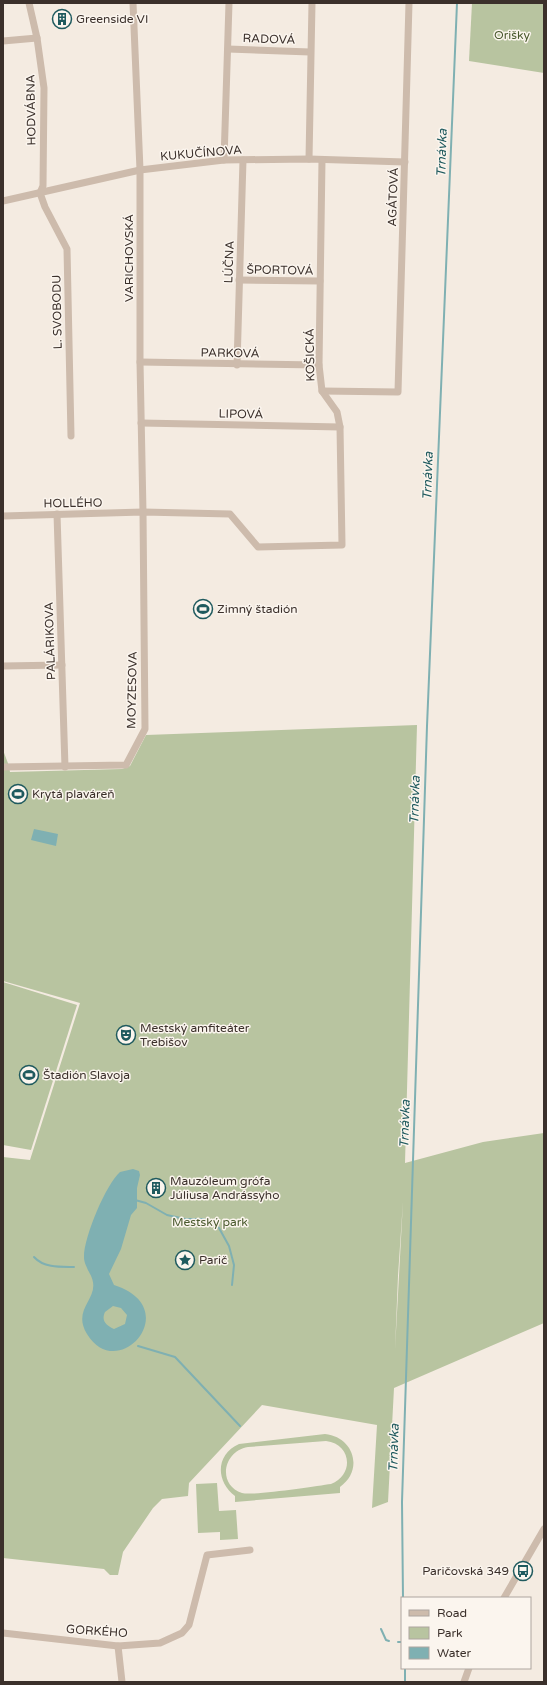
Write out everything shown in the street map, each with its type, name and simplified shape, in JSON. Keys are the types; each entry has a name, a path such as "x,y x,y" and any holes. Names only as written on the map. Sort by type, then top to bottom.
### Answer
{"street":[{"name":"HODVÁBNA","path":"29,3 37,38 44,88 43,186 40,193"},
{"name":"VARICHOVSKÁ","path":"133,3 140,170 140,362 144,512"},
{"path":"224,160 229,3"},
{"path":"309,159 312,3"},
{"name":"AGÁTOVÁ","path":"322,391 398,392 409,3"},
{"path":"3,41 37,38"},
{"name":"RADOVÁ","path":"228,49 310,52"},
{"name":"KUKUČÍNOVA","path":"3,201 140,170 224,160 309,159 405,162"},
{"name":"LÚČNA","path":"237,364 243,160"},
{"name":"KOŠICKÁ","path":"322,160 319,365 322,391 337,412 340,427 342,545"},
{"name":"L. SVOBODU","path":"40,193 45,207 66,249 71,436"},
{"name":"ŠPORTOVÁ","path":"239,280 320,282"},
{"name":"PARKOVÁ","path":"140,362 319,365"},
{"name":"LIPOVÁ","path":"141,423 340,427"},
{"name":"HOLLÉHO","path":"3,516 144,512 230,514 258,547 342,545"},
{"name":"MOYZESOVA","path":"4,766 66,767 126,765 144,729 144,512"},
{"name":"PALÁRIKOVA","path":"57,514 66,767"},
{"path":"3,666 62,665"},
{"path":"505,1597 544,1529"},
{"name":"GORKÉHO","path":"3,1633 118,1646 160,1643 182,1633 189,1625 207,1555 250,1550"},
{"path":"118,1646 122,1682"},
{"path":"464,1682 469,1669"}],"green space":[{"name":"Orišky","path":"472,3 544,3 544,73 469,61"},
{"name":"Mestský park","path":"417,725 405,1163 483,1142 544,1133 544,1323 394,1388 388,1502 372,1508 377,1425 262,1405 189,1483 188,1496 162,1499 153,1508 123,1552 118,1575 110,1575 104,1569 3,1558 3,1157 30,1160 80,1003 3,981 3,750 10,772 122,769 130,766 146,735","holes":["403,1201 395,1350 398,1276"]},
{"name":"Štadión Slavoja","path":"3,982 77,1005 31,1150 3,1145"},
{"path":"325,1434 335,1436 343,1441 349,1448 352,1455 352,1472 340,1487 340,1493 235,1502 235,1496 228,1490 221,1476 221,1468 222,1461 226,1454 231,1448 239,1444","holes":["326,1441 334,1443 345,1453 347,1467 339,1479 331,1484 249,1494 242,1493 234,1489 226,1476 226,1468 233,1455 248,1447"]},
{"path":"217,1483 219,1511 236,1510 238,1539 220,1540 220,1532 198,1533 196,1484"}],"water":[{"path":"34,829 58,834 56,846 31,840"},
{"path":"133,1169 139,1171 140,1175 137,1188 137,1208 131,1215 121,1249 109,1274 114,1285 135,1296 145,1310 145,1324 139,1337 128,1347 114,1351 100,1347 87,1334 82,1316 93,1289 93,1281 84,1261 87,1238 102,1199 114,1178 120,1172","holes":["113,1306 121,1308 127,1315 125,1324 114,1329 105,1322 104,1315 105,1312"]}],"waterway":[{"name":"Trnávka","path":"403,1597 402,1502 427,726 457,3"},
{"path":"135,1200 146,1203 167,1215 185,1219 204,1219 219,1228 229,1246 234,1265 232,1285"},
{"path":"34,1257 38,1261 47,1265 74,1267"},
{"path":"138,1346 175,1357 240,1426"},
{"path":"381,1629 386,1640 389,1641"},
{"name":"Trnávka","path":"405,1669 405,1682"}],"place":[{"name":"Greenside VI","path":"62,19"},
{"name":"Zimný štadión","path":"203,609"},
{"name":"Krytá plaváreň","path":"18,794"},
{"name":"Mestský amfiteáter Trebišov","path":"126,1035"},
{"name":"Štadión Slavoja","path":"29,1075"},
{"name":"Mauzóleum grófa Júliusa Andrássyho","path":"156,1188"},
{"name":"Parič","path":"185,1260"},
{"name":"Paričovská 349","path":"523,1571"}]}
